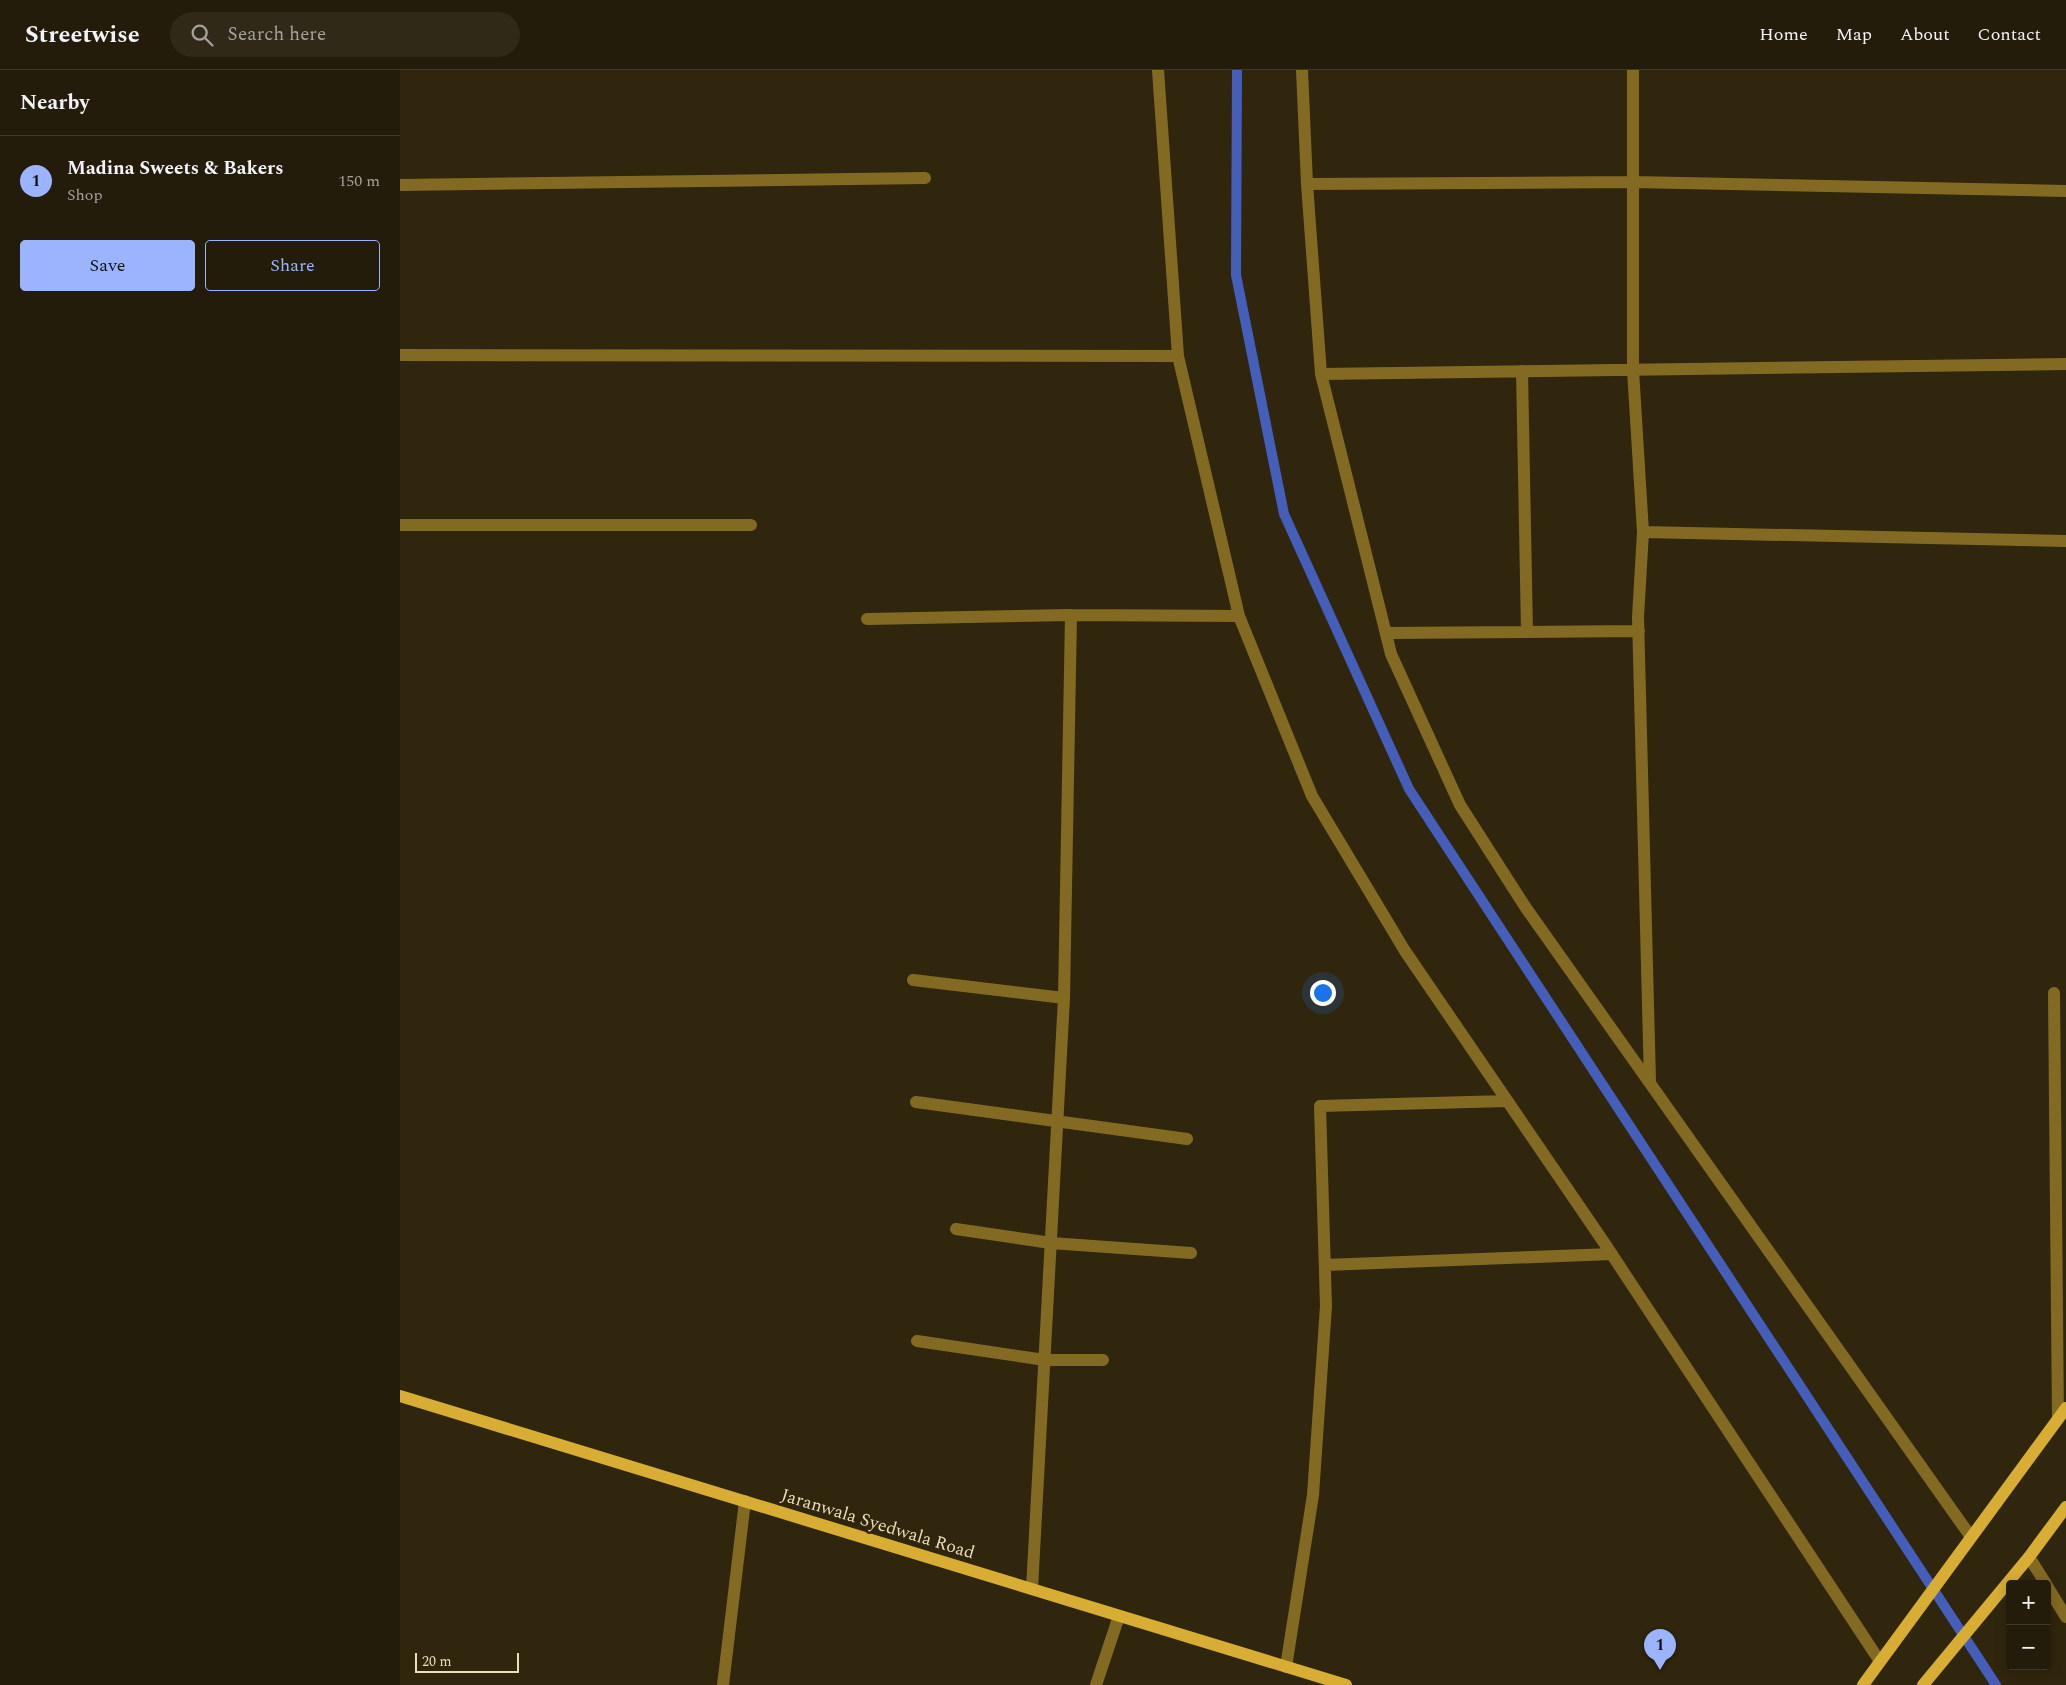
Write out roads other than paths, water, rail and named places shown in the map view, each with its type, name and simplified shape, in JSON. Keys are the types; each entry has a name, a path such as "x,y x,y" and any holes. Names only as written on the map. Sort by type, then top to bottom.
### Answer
{"main road":[{"name":"Jaranwala Syedwala Road","path":"400,1396 1346,1685"},
{"path":"1863,1685 1879,1660 2066,1408"},
{"path":"1923,1685 2029,1557 2066,1507"}],"street":[{"path":"1158,70 1178,356 1239,616 1312,796 1405,951 1612,1254 1879,1660"},
{"path":"1302,70 1307,184 1321,374 1391,654 1460,805 1526,908 1971,1537"},
{"path":"1633,70 1633,370 1643,532 1639,631 1650,1082"},
{"path":"400,185 926,178"},
{"path":"1307,184 1633,182 2066,192"},
{"path":"400,355 1178,356"},
{"path":"1321,374 2066,364"},
{"path":"1522,371 1527,632"},
{"path":"400,525 751,525"},
{"path":"1643,532 2066,541"},
{"path":"867,619 1071,615 1239,616"},
{"path":"1032,1589 1064,998 1071,615"},
{"path":"1386,634 1639,631"},
{"path":"913,980 1064,998"},
{"path":"2054,993 2058,1419"},
{"path":"1286,1667 1313,1495 1326,1306 1320,1106 1507,1101"},
{"path":"916,1102 1187,1139"},
{"path":"956,1230 1051,1243 1191,1253"},
{"path":"1325,1265 1612,1254"},
{"path":"917,1341 1045,1360 1103,1360"},
{"path":"723,1685 745,1501"},
{"path":"2029,1557 2043,1580"},
{"path":"2051,1593 2066,1617"},
{"path":"1096,1685 1119,1616"}],"waterway":[{"path":"1237,70 1236,275 1284,514 1409,789 1996,1685"}],"place":[{"name":"Madina Sweets & Bakers","path":"1660,1670"}]}
